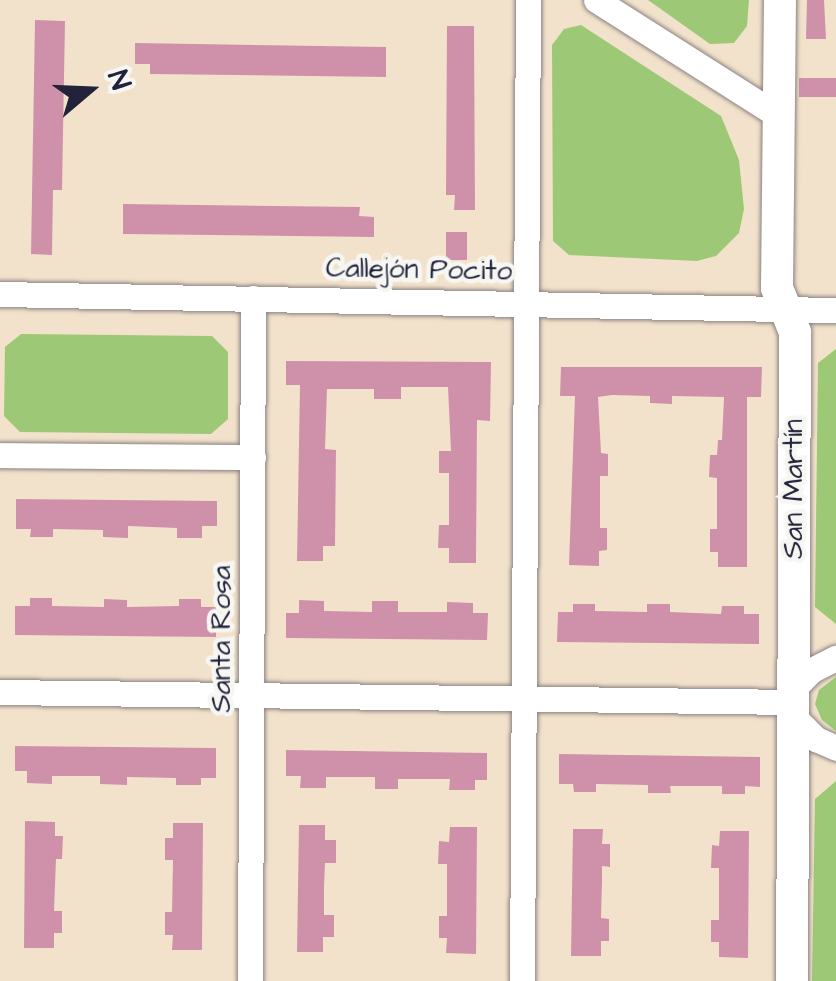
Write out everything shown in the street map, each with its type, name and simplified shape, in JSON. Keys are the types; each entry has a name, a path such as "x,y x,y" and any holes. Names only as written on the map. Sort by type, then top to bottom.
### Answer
{"street":[{"path":"522,981 528,0"},
{"path":"596,0 779,116"},
{"name":"San Martín","path":"780,0 777,288 795,332 792,981"},
{"name":"Callejón Pocito","path":"0,294 836,310"},
{"name":"Santa Rosa","path":"250,981 254,298"},
{"path":"0,455 252,458"},
{"path":"793,702 812,670 836,658"},
{"path":"0,692 793,702"},
{"path":"793,702 816,739 836,748"}],"green space":[{"path":"648,0 749,0 747,26 734,43 710,44"},
{"path":"581,25 721,116 739,160 744,209 739,233 716,256 697,261 569,255 553,241 552,45 564,29"},
{"path":"21,334 212,336 228,352 228,419 211,434 20,432 4,416 5,347"},
{"path":"836,349 836,624 815,607 818,363"},
{"path":"836,677 836,731 822,720 815,704 819,690"},
{"path":"836,781 836,981 812,981 815,799"}],"building":[{"path":"807,0 824,0 826,39 806,39"},
{"path":"35,20 65,21 62,190 53,190 52,255 31,254"},
{"path":"447,26 474,26 475,210 454,210 455,195 446,195"},
{"path":"135,43 386,47 386,77 150,74 150,64 135,64"},
{"path":"799,78 836,78 836,97 799,97"},
{"path":"123,204 360,207 359,216 374,217 374,237 123,234"},
{"path":"446,232 467,232 467,260 446,260"},
{"path":"286,361 491,362 490,421 477,420 476,563 449,563 449,548 438,548 439,525 449,525 449,473 439,473 439,451 451,451 448,387 401,387 401,399 374,399 374,389 327,389 325,449 336,450 335,546 323,546 323,561 297,561 300,385 286,385"},
{"path":"561,367 762,367 761,397 747,397 747,567 718,567 718,552 710,552 710,529 717,529 717,478 709,477 710,455 717,455 718,440 722,440 724,397 672,396 672,404 650,403 650,396 612,395 598,397 601,453 608,454 608,476 600,476 600,528 607,528 607,550 599,551 599,566 569,565 575,396 560,396"},
{"path":"16,499 217,501 217,526 202,526 202,538 177,538 177,528 128,526 128,538 103,537 103,530 53,529 53,537 30,537 31,529 16,529"},
{"path":"30,598 52,598 52,606 104,607 104,599 127,600 127,607 179,606 179,599 201,599 201,607 216,607 216,637 15,635 15,606 30,606"},
{"path":"299,600 324,601 324,611 372,612 372,601 398,601 398,612 447,612 447,602 473,603 473,613 488,613 487,640 286,638 286,613 299,613"},
{"path":"573,604 595,604 595,611 647,612 647,604 670,604 670,612 721,614 722,606 744,606 744,614 759,614 759,644 557,642 558,612 573,612"},
{"path":"15,746 216,748 216,778 201,778 201,785 176,785 176,778 127,777 127,785 100,784 100,776 52,776 52,784 27,783 27,771 15,771"},
{"path":"286,750 487,753 487,780 475,780 475,790 449,790 450,779 398,779 398,789 375,789 375,777 326,777 326,788 300,788 301,776 286,776"},
{"path":"559,754 760,757 760,787 745,786 745,794 722,794 722,786 670,786 671,793 648,793 648,785 596,784 596,792 574,792 573,784 559,784"},
{"path":"25,821 55,822 55,836 63,836 62,859 56,859 54,911 62,911 62,933 54,933 54,948 24,948"},
{"path":"173,823 203,823 202,950 172,950 173,935 165,935 165,912 172,912 173,860 165,860 165,838 173,838"},
{"path":"299,825 325,825 325,840 336,840 336,863 325,863 324,887 324,915 334,915 334,937 323,937 323,952 297,952"},
{"path":"450,827 477,827 476,954 446,953 447,938 439,938 439,916 447,916 447,864 438,864 439,841 449,842"},
{"path":"573,829 603,829 602,844 610,844 610,867 602,866 601,918 609,919 609,941 601,941 601,956 571,956"},
{"path":"720,831 749,831 748,958 719,957 719,942 711,942 711,920 719,920 719,868 711,868 712,845 719,846"}]}
